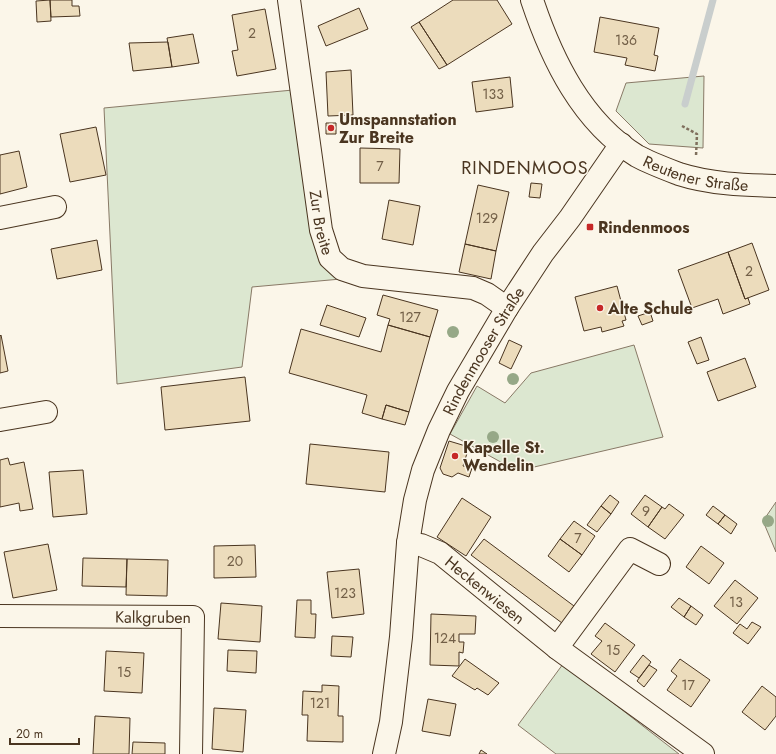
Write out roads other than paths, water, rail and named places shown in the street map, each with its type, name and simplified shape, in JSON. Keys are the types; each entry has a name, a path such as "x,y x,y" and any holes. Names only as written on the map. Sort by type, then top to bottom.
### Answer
{"street":[{"name":"Zur Breite","path":"289,0 321,230 330,258 342,269 363,276 473,288 487,294 507,308"},
{"path":"532,0 550,49 584,108 621,144"},
{"name":"Rindenmooser Straße","path":"384,754 391,722 401,637 408,543 423,470 439,430 458,391 507,308 543,253 570,218 621,144"},
{"name":"Reutener Straße","path":"621,144 638,156 679,174 696,178 747,185 776,186"},
{"path":"0,218 54,207"},
{"path":"0,420 46,412"},
{"name":"Heckenwiesen","path":"408,543 421,545 440,554 557,648 704,754"},
{"path":"557,648 630,549 659,564"},
{"name":"Kalkgruben","path":"0,616 193,617 191,754"}],"waterway":[{"path":"685,104 713,0"}],"place":[{"name":"Umspannstation Zur Breite","path":"331,128"},
{"name":"Rindenmoos","path":"590,227"},
{"name":"Alte Schule","path":"600,308"},
{"name":"Kapelle St. Wendelin","path":"455,456"}],"district":[{"name":"RINDENMOOS","path":"525,168"}]}
